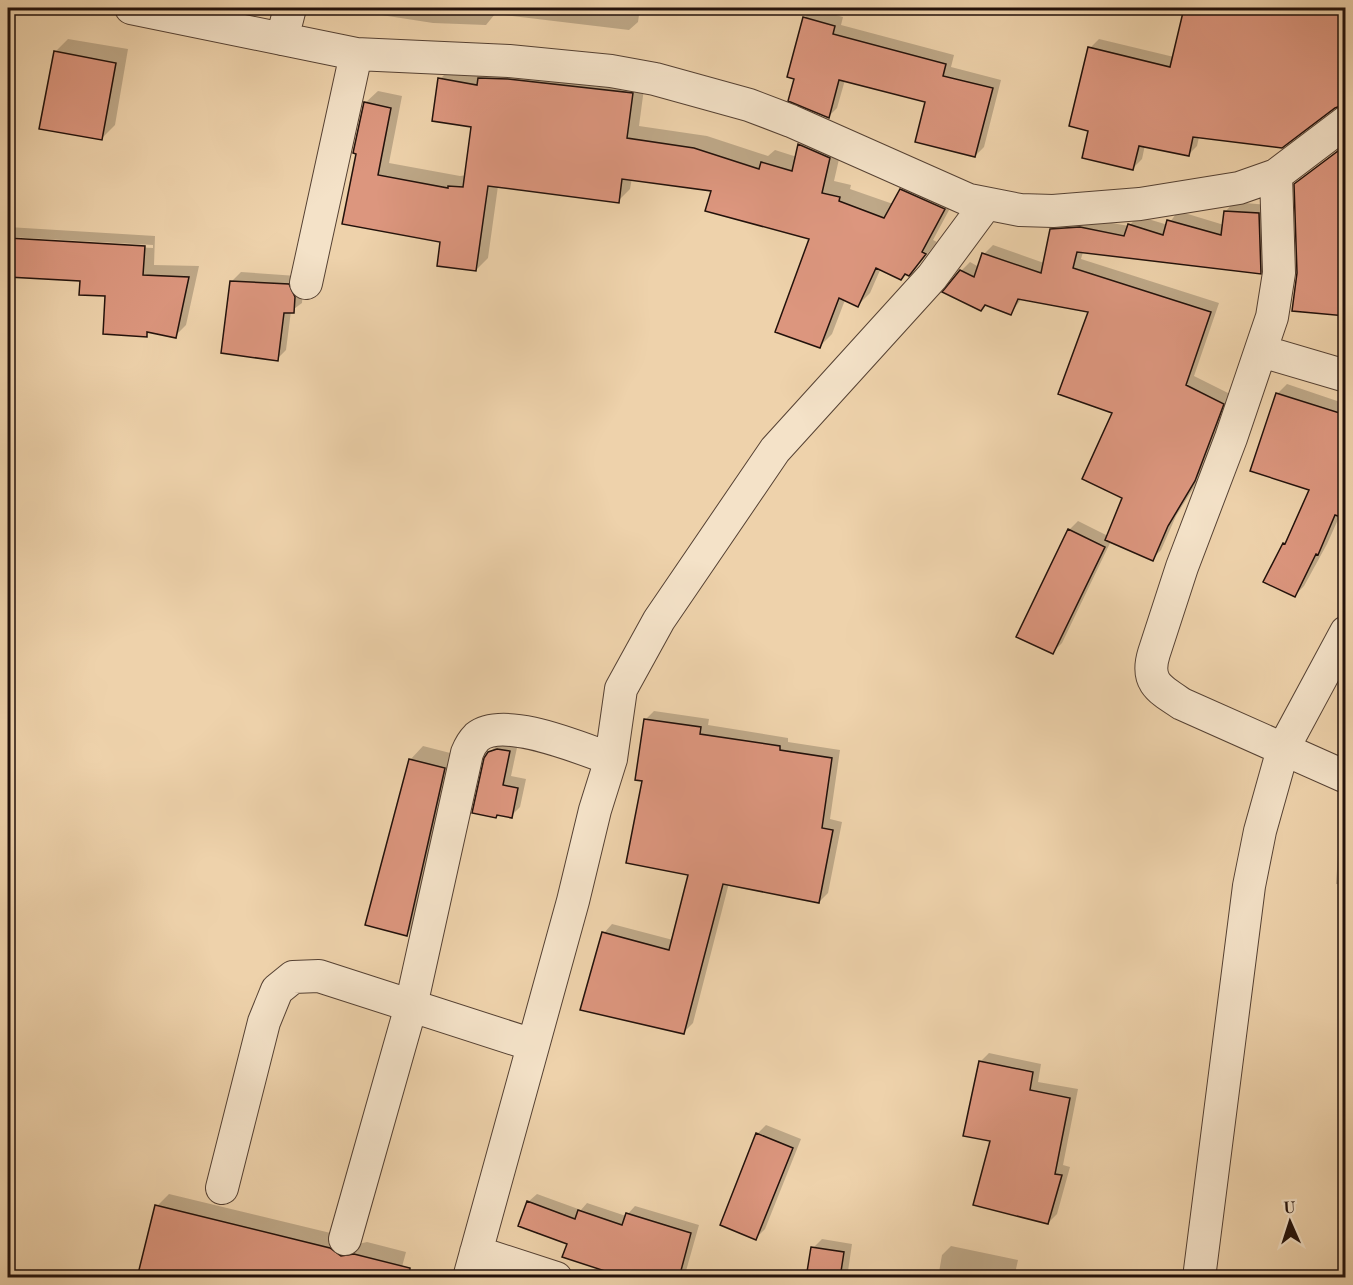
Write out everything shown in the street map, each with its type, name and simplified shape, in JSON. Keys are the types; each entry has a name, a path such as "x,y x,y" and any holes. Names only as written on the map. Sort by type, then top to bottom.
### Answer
{"street":[{"path":"131,8 356,54 509,61 611,71 656,79 770,113 940,189 986,204 1020,210 1053,211 1130,206 1239,188 1276,176 1346,122"},
{"path":"282,39 291,8"},
{"path":"306,282 356,54"},
{"path":"1276,176 1280,273 1272,317 1150,665 1151,676 1160,689 1182,704 1346,777"},
{"path":"556,1278 472,1265 573,901 595,810 611,759 621,689 659,620 776,450 932,277 986,204"},
{"path":"1260,351 1346,376"},
{"path":"1198,1278 1250,886 1260,831 1283,749 1346,632"},
{"path":"345,1239 411,1005 466,753 477,737 501,729 557,740 611,759"},
{"path":"222,1188 264,1022 277,990 293,977 319,976 533,1045"}],"building":[{"path":"1184,8 1346,8 1340,66 1346,67 1346,104 1335,108 1282,148 1193,137 1189,156 1139,146 1133,170 1082,158 1088,131 1069,126 1088,47 1170,67"},
{"path":"803,17 835,26 833,34 946,64 943,76 993,88 975,157 915,142 925,102 839,80 829,118 788,101 794,79 787,77"},
{"path":"54,51 116,63 102,140 39,129"},
{"path":"438,78 477,85 478,78 508,79 633,93 627,138 694,148 759,169 761,162 792,171 798,144 830,158 822,193 840,197 839,201 884,218 900,189 945,209 922,252 926,254 909,276 905,274 901,280 876,268 858,307 839,298 820,348 775,332 809,239 705,211 711,191 622,179 619,203 488,186 476,271 437,266 440,242 342,224 364,102 391,108 378,175 448,188 448,186 463,187 471,127 432,121"},
{"path":"1346,145 1346,316 1292,311 1297,273 1294,184"},
{"path":"1224,211 1259,213 1261,274 1077,252 1073,268 1211,312 1186,385 1224,404 1195,481 1168,526 1153,561 1105,540 1122,498 1082,479 1112,413 1058,394 1088,312 1018,299 1011,315 985,305 981,311 942,292 960,270 974,277 982,253 1041,273 1050,229 1080,227 1124,236 1128,224 1163,235 1167,220 1221,235"},
{"path":"8,238 145,246 143,275 189,277 176,338 147,332 147,337 103,334 105,296 79,295 80,281 8,277"},
{"path":"230,281 289,284 295,297 294,313 284,313 278,361 221,353"},
{"path":"1276,393 1346,415 1346,519 1335,515 1318,555 1316,554 1295,597 1263,582 1283,543 1285,544 1309,490 1250,471"},
{"path":"1068,529 1105,547 1053,654 1016,637"},
{"path":"644,719 701,727 700,734 780,746 780,750 832,758 822,828 833,830 819,903 723,884 684,1034 580,1010 602,932 669,950 688,875 626,863 642,781 635,780"},
{"path":"497,749 510,751 503,785 518,788 512,818 497,815 496,818 472,813 484,758 488,752"},
{"path":"409,759 445,768 407,936 365,925"},
{"path":"979,1061 1033,1072 1030,1090 1070,1098 1055,1174 1062,1175 1048,1224 973,1205 990,1141 963,1136"},
{"path":"756,1133 793,1148 756,1240 720,1225"},
{"path":"527,1201 575,1219 578,1210 622,1225 626,1213 691,1233 679,1278 607,1278 608,1272 562,1257 567,1244 518,1226"},
{"path":"155,1205 330,1248 341,1256 354,1254 410,1268 409,1278 137,1278"},
{"path":"811,1247 844,1252 840,1278 806,1278"}]}
